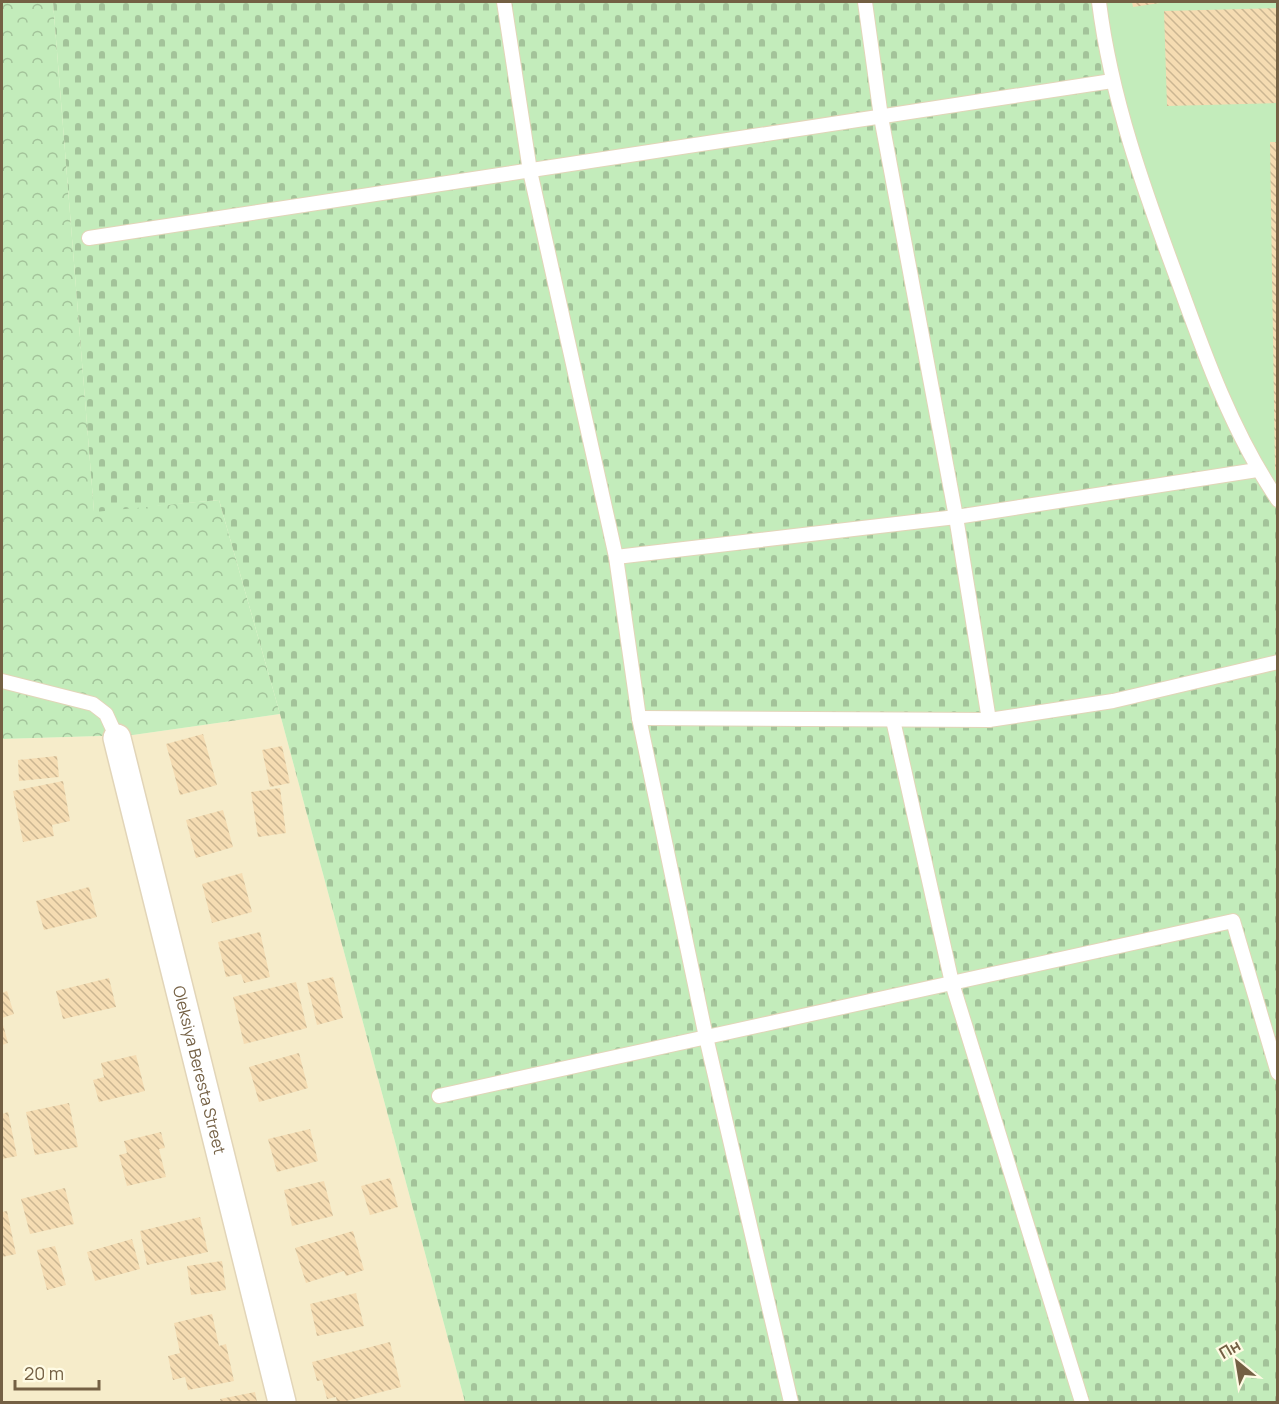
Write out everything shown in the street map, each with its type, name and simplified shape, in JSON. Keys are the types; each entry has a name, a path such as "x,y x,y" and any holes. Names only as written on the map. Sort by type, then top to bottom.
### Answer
{"street":[{"name":"Oleksiya Beresta Street","path":"117,738 282,1402"}],"lane":[{"path":"504,2 530,171 616,557 639,718 706,1037 791,1402"},
{"path":"866,2 881,117 956,517 989,720"},
{"path":"1099,2 1112,81 1182,292 1216,382 1257,470 1278,500"},
{"path":"89,238 1112,81"},
{"path":"616,557 956,517 1257,470"},
{"path":"639,718 989,720 1113,701 1278,662"},
{"path":"2,681 93,704 106,714 117,738"},
{"path":"893,720 952,983 1082,1402"},
{"path":"439,1096 1233,921 1278,1073"}],"shaded area":[{"path":"280,714 465,1402 2,1402 2,739 133,735"}],"green space":[{"path":"2,2 53,2 94,511 219,500 280,714 133,735 2,739"},
{"path":"53,2 1099,2 1277,500 1277,1402 465,1402 280,714 219,500 94,512"},
{"path":"1099,2 1277,2 1277,500 1257,470 1161,236"}],"building":[{"path":"1132,2 1160,2 1160,3 1133,7"},
{"path":"1278,8 1278,103 1167,106 1164,11"},
{"path":"1270,142 1278,142 1278,470 1275,470"},
{"path":"203,734 217,785 180,795 166,744"},
{"path":"282,746 290,783 270,787 262,750"},
{"path":"57,756 59,777 19,781 18,760"},
{"path":"63,781 70,821 52,825 54,836 23,842 13,791"},
{"path":"280,788 286,833 258,837 251,792"},
{"path":"223,810 233,847 196,858 186,820"},
{"path":"242,873 252,912 212,923 202,884"},
{"path":"89,887 97,917 44,930 36,901"},
{"path":"260,932 270,977 244,983 241,974 226,977 218,942"},
{"path":"333,977 343,1018 317,1025 307,983"},
{"path":"109,978 116,1007 63,1019 56,991"},
{"path":"296,982 307,1028 244,1044 233,997"},
{"path":"7,991 14,1014 2,1018 2,993"},
{"path":"2,1021 8,1043 2,1045"},
{"path":"299,1053 308,1088 259,1102 249,1067"},
{"path":"136,1055 145,1091 99,1102 93,1080 104,1077 101,1063"},
{"path":"69,1103 78,1147 35,1155 26,1112"},
{"path":"8,1112 17,1156 2,1159 2,1114"},
{"path":"310,1129 318,1161 277,1172 268,1139"},
{"path":"161,1132 165,1148 159,1149 166,1177 127,1186 119,1155 127,1153 124,1141"},
{"path":"390,1178 398,1207 370,1215 361,1186"},
{"path":"324,1181 333,1216 292,1226 284,1190"},
{"path":"65,1188 74,1224 30,1234 21,1199"},
{"path":"7,1211 16,1254 2,1257 2,1212"},
{"path":"200,1217 208,1252 147,1265 140,1231"},
{"path":"353,1231 364,1270 346,1276 344,1271 306,1283 295,1248"},
{"path":"132,1239 140,1269 95,1281 87,1252"},
{"path":"55,1246 66,1285 47,1290 37,1250"},
{"path":"222,1261 226,1290 191,1295 187,1266"},
{"path":"356,1293 364,1326 317,1336 310,1304"},
{"path":"212,1314 219,1346 226,1344 234,1381 188,1390 185,1377 173,1380 168,1356 180,1353 174,1323"},
{"path":"390,1342 401,1387 342,1402 337,1402 336,1397 327,1399 322,1380 317,1381 312,1362"},
{"path":"255,1392 257,1402 221,1402 220,1399"}]}
